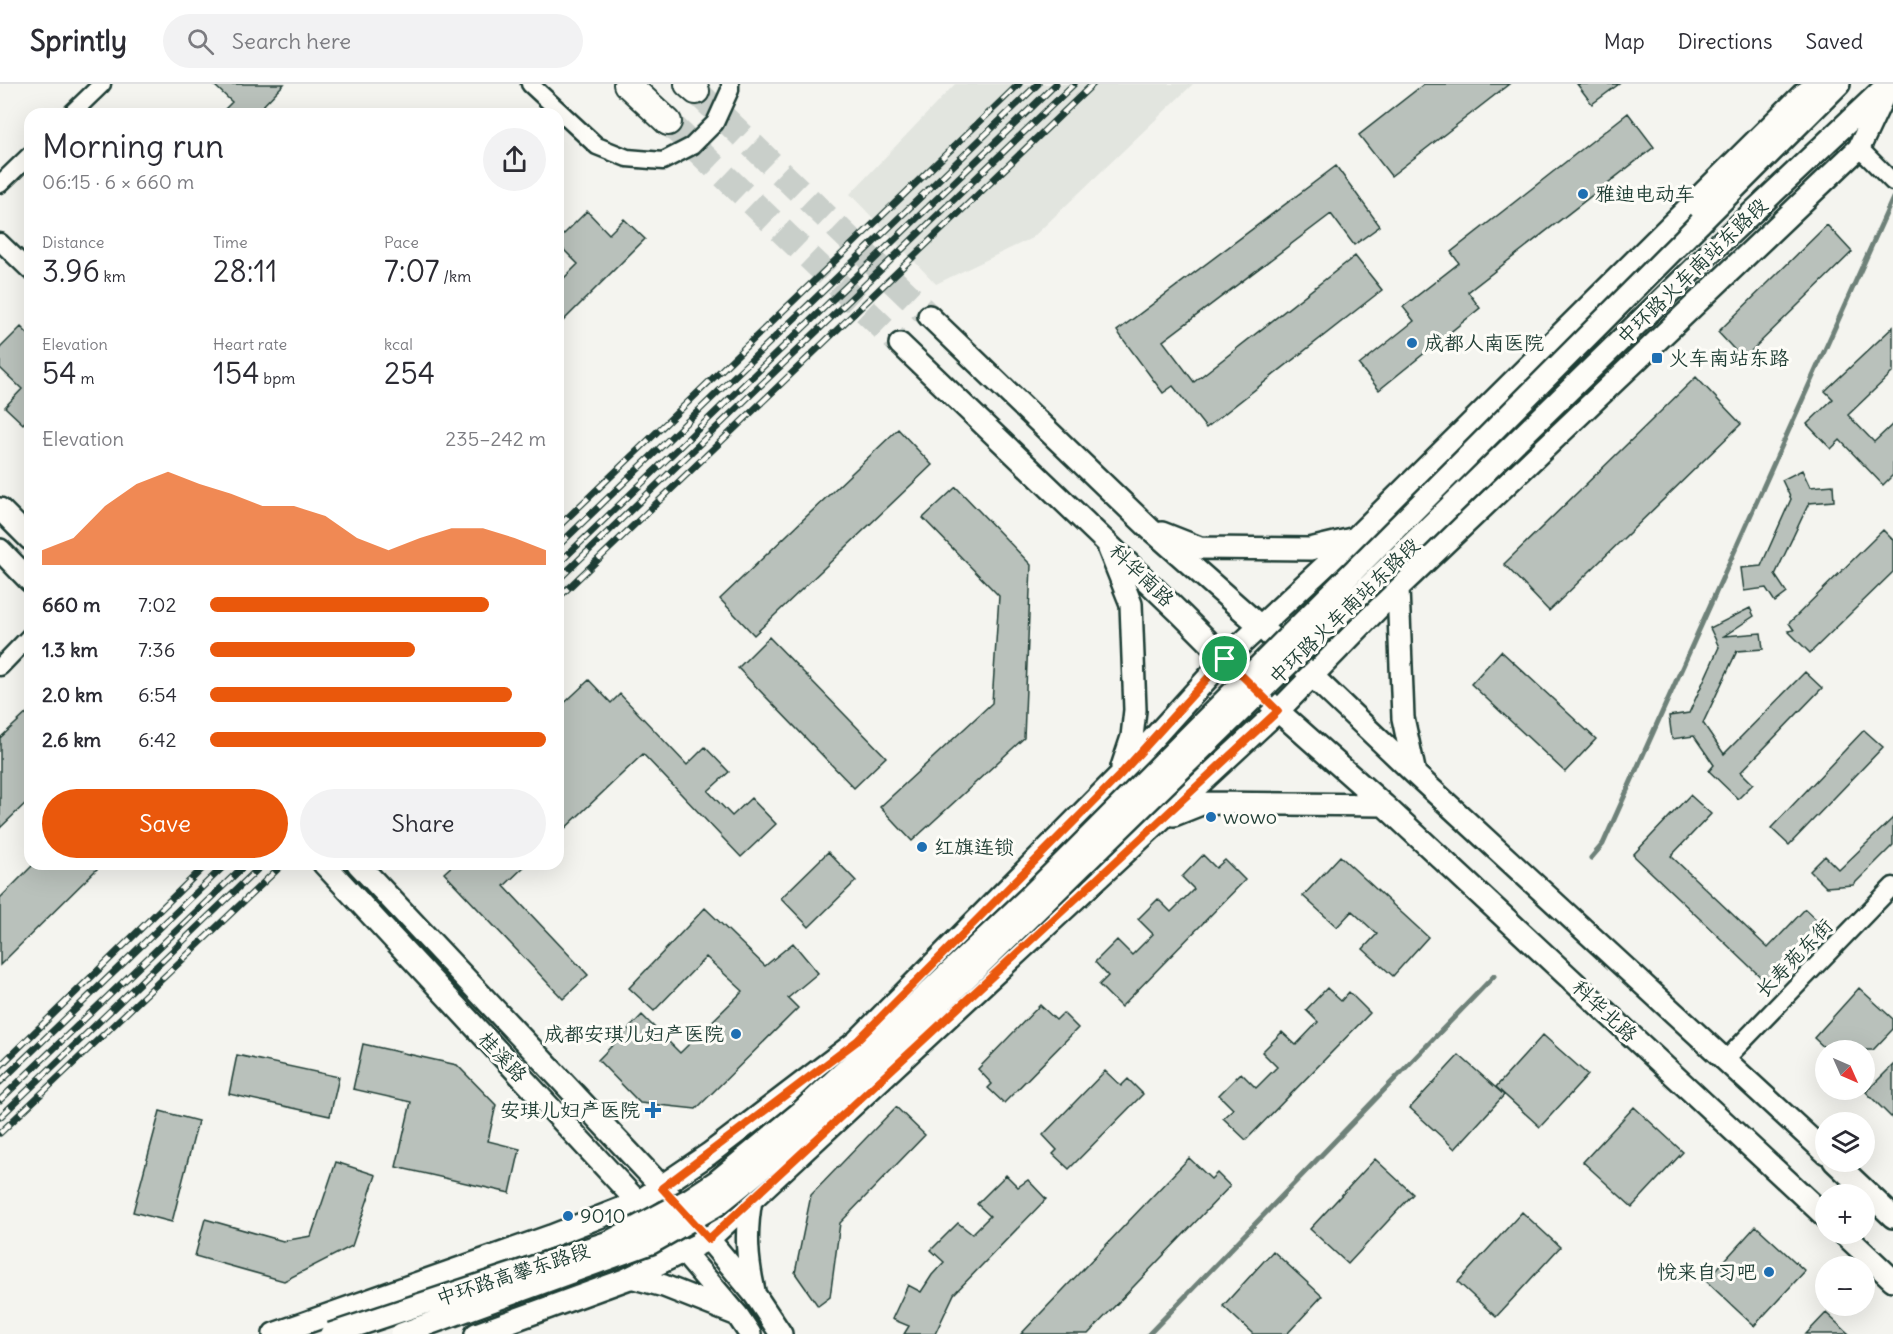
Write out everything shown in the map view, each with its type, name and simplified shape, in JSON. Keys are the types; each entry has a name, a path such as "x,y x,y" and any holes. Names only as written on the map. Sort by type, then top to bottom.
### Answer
{"highway":[{"path":"627,84 668,122"}],"main road":[{"path":"274,1334 551,1236 638,1202 662,1188 857,1041 1119,776 1225,659 1355,538 1802,95 1820,84"},
{"name":"中环路火车南站东路段","path":"690,1199 717,1181 802,1111 1028,898 1839,84"},
{"path":"476,1334 632,1277 709,1239 1278,711 1398,588 1859,148 1888,84"},
{"name":"中环路火车南站东路段","path":"717,1205 815,1126 1718,245 1888,84"},
{"name":"科华南路","path":"929,316 1149,528 1260,626 1415,774"},
{"name":"科华南路","path":"900,344 1106,541 1278,711 1384,806"},
{"path":"0,509 24,533"},
{"path":"1149,528 1200,548 1310,549 1355,538"},
{"path":"1106,541 1131,604 1135,710 1132,737 1119,776"},
{"path":"0,550 24,575"},
{"path":"1398,588 1403,718 1415,774 1815,1143"},
{"path":"1163,819 1204,803 1384,806"},
{"name":"科华北路","path":"1384,806 1815,1207"},
{"name":"桂溪路","path":"330,870 684,1251 738,1316 750,1334"},
{"name":"桂溪路","path":"364,870 709,1239 755,1295 781,1334"},
{"path":"1846,1172 1893,1217"},
{"name":"中环路高攀东路段","path":"331,1334 609,1242 690,1199"},
{"path":"751,1200 747,1222 746,1256 755,1295"},
{"name":"中环路高攀东路段","path":"401,1334 651,1243 717,1205"},
{"path":"1855,1244 1893,1280"},
{"path":"632,1277 738,1316"}],"street":[{"path":"78,108 101,84"},
{"path":"530,84 556,108"},
{"path":"564,115 597,146 627,158 663,161 692,146 715,123 730,90 730,84"},
{"path":"1859,148 1891,181"},
{"path":"0,184 24,161"},
{"path":"0,242 24,265"},
{"path":"0,666 24,642"},
{"name":"长寿苑东街","path":"1725,1059 1893,886"}],"shaded area":[{"path":"955,84 1193,84 1032,238 936,284 850,194"}],"building":[{"path":"213,84 284,84 261,108 226,108 232,102"},
{"path":"1424,84 1509,84 1391,176 1359,135"},
{"path":"1577,84 1619,84 1592,104"},
{"path":"1628,113 1654,147 1468,292 1480,308 1379,390 1359,365 1414,321 1403,307 1459,263 1451,252"},
{"path":"1336,166 1380,226 1354,245 1331,214 1163,341 1194,382 1355,256 1382,290 1206,428 1173,386 1163,393 1117,331"},
{"path":"587,211 609,234 624,219 645,239 564,320 564,278 578,264 564,250 564,234"},
{"path":"1827,225 1852,252 1743,359 1718,332"},
{"path":"21,327 24,330 23,424 5,407 22,389 0,368 0,348"},
{"path":"1893,327 1893,372 1848,415 1874,442 1893,424 1893,475 1883,485 1840,440 1831,449 1807,424 1833,399 1825,391"},
{"path":"1696,377 1741,424 1549,611 1504,564"},
{"path":"898,429 932,465 754,635 720,599"},
{"path":"1802,470 1810,487 1833,485 1834,501 1809,503 1775,575 1787,593 1775,602 1766,588 1744,591 1741,568 1761,566 1791,499 1782,480"},
{"path":"956,487 1031,565 1024,738 912,841 880,807 992,703 999,596 923,518"},
{"path":"1883,530 1893,540 1893,572 1810,653 1788,631 1794,630 1789,623"},
{"path":"1750,608 1754,616 1724,636 1761,633 1763,649 1737,651 1703,723 1724,754 1805,672 1822,688 1741,772 1753,784 1738,799 1709,771 1714,765 1694,736 1672,739 1669,716 1689,713 1719,647 1710,628"},
{"path":"769,637 886,757 854,788 738,668"},
{"path":"1501,651 1596,739 1565,772 1471,684"},
{"path":"589,680 611,703 620,694 687,765 705,747 729,772 708,791 732,816 751,798 776,824 741,857 643,754 564,829 564,703"},
{"path":"24,716 24,805 0,828 0,738"},
{"path":"1864,730 1883,747 1789,845 1771,828"},
{"path":"1690,795 1711,814 1671,856 1768,948 1805,909 1822,925 1767,983 1633,855"},
{"path":"1893,818 1893,845 1853,885 1826,887 1810,871 1825,856 1839,870"},
{"path":"828,852 856,881 809,927 781,898"},
{"path":"1203,855 1216,868 1225,860 1245,880 1121,1007 1099,985 1108,976 1095,962 1117,940 1132,955 1153,934 1138,919 1158,899 1171,912 1194,889 1182,877"},
{"path":"1340,856 1428,937 1393,976 1363,949 1377,934 1352,911 1337,927 1303,896"},
{"path":"28,870 96,870 0,965 0,898"},
{"path":"447,870 521,870 504,886 588,975 563,999 444,873"},
{"name":"成都安琪儿妇产医院","path":"705,908 765,966 793,943 818,973 788,998 798,1008 696,1109 640,1103 598,1060 642,1015 680,1053 743,991 706,957 654,1011 629,988"},
{"path":"1327,988 1341,1001 1349,992 1370,1013 1246,1140 1223,1118 1233,1109 1219,1095 1241,1073 1256,1088 1277,1067 1262,1052 1282,1032 1296,1045 1318,1022 1306,1010"},
{"path":"1859,988 1893,1019 1893,1029 1875,1048 1875,1040 1816,1040 1814,1038"},
{"path":"1040,1005 1056,1020 1063,1013 1078,1028 1004,1103 988,1088 992,1084 978,1069"},
{"path":"1543,1035 1588,1075 1540,1127 1496,1087"},
{"path":"363,1044 457,1065 496,1105 488,1141 520,1149 510,1193 396,1167 411,1102 353,1089"},
{"path":"237,1055 339,1077 330,1116 229,1094"},
{"path":"1459,1055 1504,1095 1455,1149 1410,1108"},
{"path":"1893,1065 1893,1119 1874,1100 1875,1083"},
{"path":"1105,1071 1121,1086 1128,1079 1143,1094 1069,1169 1053,1154 1057,1150 1043,1135"},
{"path":"896,1107 925,1135 840,1223 830,1297 818,1306 795,1273 811,1195"},
{"path":"1634,1107 1683,1152 1632,1207 1583,1162"},
{"path":"160,1111 198,1121 172,1222 133,1212"},
{"path":"1189,1158 1211,1179 1217,1173 1230,1186 1088,1334 1021,1334"},
{"path":"1375,1159 1413,1194 1348,1264 1310,1229"},
{"path":"336,1162 376,1175 352,1246 284,1281 195,1256 205,1219 283,1241 311,1236"},
{"path":"1006,1175 1018,1187 1028,1180 1046,1199 954,1294 935,1334 904,1334 909,1326 892,1319 908,1285 921,1292 944,1262 931,1250 958,1223 972,1234 990,1216 977,1204"},
{"path":"1522,1212 1560,1247 1496,1317 1458,1282"},
{"path":"1756,1226 1805,1271 1754,1326 1706,1281"},
{"path":"1273,1251 1322,1296 1287,1334 1253,1334 1223,1306"},
{"path":"1823,1316 1829,1316 1849,1334 1806,1334"}],"waterway":[{"path":"1591,858 1603,844 1893,198"},
{"path":"1149,1334 1494,976"}],"tunnel":[{"path":"696,91 929,316"},
{"path":"668,122 900,344"}],"railway":[{"path":"564,521 1019,84"},
{"path":"564,540 1038,84"},
{"path":"564,558 1056,84"},
{"path":"564,574 1074,84"},
{"path":"564,592 1093,84"},
{"path":"0,1066 201,870"},
{"path":"0,1082 220,870"},
{"path":"0,1100 240,870"},
{"path":"0,1117 257,870"},
{"path":"0,1133 277,870"}],"place":[{"name":"雅迪电动车","path":"1583,194"},
{"name":"成都人南医院","path":"1412,343"},
{"name":"火车南站东路","path":"1657,358"},
{"name":"wowo","path":"1211,817"},
{"name":"红旗连锁","path":"922,847"},
{"name":"成都安琪儿妇产医院","path":"736,1034"},
{"name":"安琪儿妇产医院","path":"653,1110"},
{"name":"9010","path":"568,1216"},
{"name":"悦来自习吧","path":"1769,1272"}],"route":[{"path":"1225,659 1278,711 709,1239 662,1188 857,1041 1119,776 1225,659"}]}
